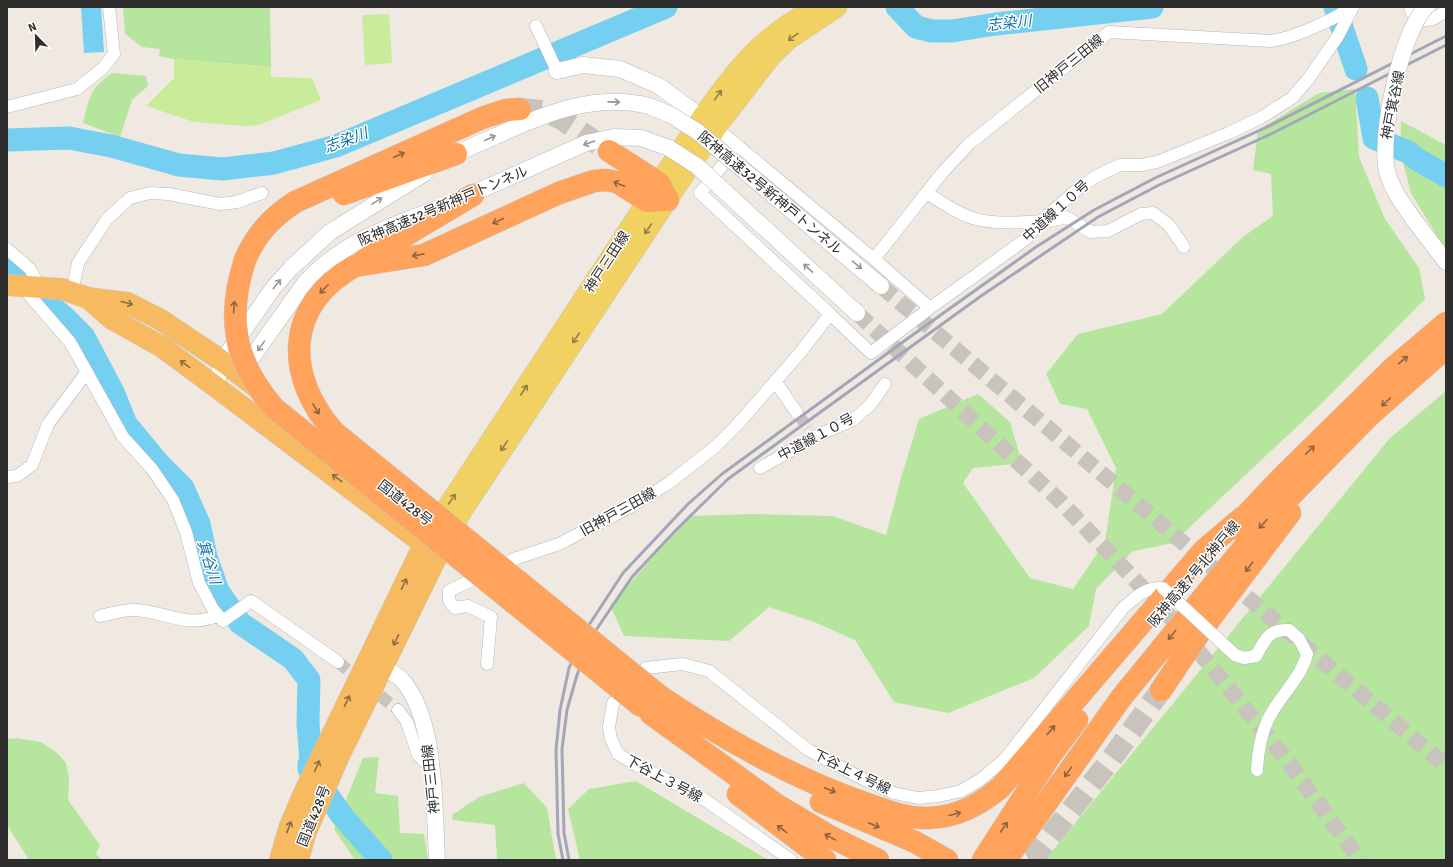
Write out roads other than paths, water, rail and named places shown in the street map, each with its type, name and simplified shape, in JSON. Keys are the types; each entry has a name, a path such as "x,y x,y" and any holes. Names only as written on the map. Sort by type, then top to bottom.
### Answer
{"highway":[{"path":"520,109 506,110 482,118 295,202 271,220 260,231 252,243 245,260 235,296 234,315 236,332 239,350 247,370 262,395 274,408 777,805 831,837 878,860"},
{"path":"609,151 658,194"},
{"path":"245,260 268,236 295,216 356,190 456,154"},
{"path":"355,266 424,255 559,193 594,181 606,180 617,182 658,194"},
{"path":"473,195 342,273 318,295 304,321 300,338 299,354 306,388 323,419 334,432 651,706 710,772 824,860"},
{"name":"国道428号","path":"27,287 62,289 80,295 128,303 161,320 222,361 439,534 382,666 313,815 298,860"},
{"name":"国道428号","path":"80,295 112,319 162,347 424,544 330,736 289,828 280,860"},
{"name":"阪神高速7号北神戸線","path":"983,860 1050,756 1087,706 1143,635 1243,517 1393,368 1446,323"},
{"name":"阪神高速7号北神戸線","path":"1006,860 1121,698 1263,524 1369,416 1446,348"},
{"path":"1161,690 1198,635 1279,528 1369,416"},
{"path":"651,706 701,724 763,759 850,798 897,814 914,818 934,818 960,812 988,798 1004,784 1204,550 1243,517"},
{"path":"651,706 727,747 787,785 844,812 916,842 947,860"}],"main road":[{"name":"神戸三田線","path":"658,194 682,177 730,78 754,50 791,21 818,7"},
{"name":"神戸三田線","path":"424,544 439,534 466,504 658,194 709,123 772,55 789,39 837,7"}],"street":[{"path":"7,107 77,89 102,69 114,54 109,7"},
{"path":"1410,7 1412,14 1420,21 1433,19 1446,11"},
{"name":"神戸箕谷線","path":"1426,7 1416,19 1410,33 1392,97 1385,147 1387,169 1398,198 1446,262"},
{"name":"旧神戸三田線","path":"874,259 942,173 969,144 1109,32 1271,41 1281,40 1350,11"},
{"name":"中道線１０号","path":"830,314 871,353 930,308 1026,239 1041,221 1079,188 1095,177 1120,165 1141,165 1157,162 1222,136 1262,117 1292,98 1310,78 1340,34 1350,11"},
{"path":"536,26 557,71 583,65 620,69 659,86 738,146 874,259 930,308"},
{"name":"阪神高速32号新神戸トンネル","path":"216,387 222,361 274,287 310,250 355,215 456,154 520,125 571,107 614,101 649,106 671,115 704,136 881,286"},
{"name":"阪神高速32号新神戸トンネル","path":"216,387 240,375 304,284 316,271 345,248 379,231 473,195 586,143 614,137 641,138 669,148 697,166 857,313"},
{"path":"700,193 738,146"},
{"path":"682,177 830,314"},
{"path":"80,295 78,263 107,219 130,198 150,193 169,194 220,204 237,202 262,193"},
{"path":"927,193 959,214 976,220 1001,224 1041,221 1052,222 1066,217 1091,232 1108,231 1141,214 1153,213 1169,225 1184,247"},
{"path":"7,249 30,269 27,287 70,342 123,437 152,469 173,500 186,532 199,583 223,617"},
{"name":"旧神戸三田線","path":"487,664 491,617 468,606 455,608 449,600 449,591 517,558 559,544 630,507 669,483 715,447 800,353 830,314"},
{"path":"7,477 17,476 32,465 48,424 86,373"},
{"path":"775,381 797,413"},
{"name":"中道線１０号","path":"760,468 811,432 853,420 870,405 885,384"},
{"path":"439,534 488,571 572,639"},
{"name":"下谷上４号線","path":"630,686 646,668 683,664 708,671 807,749 861,778 894,793 918,798 939,796 962,791 980,780 1005,759 1123,608 1141,593 1150,589 1163,588 1235,655 1244,658 1256,656 1266,638 1273,632 1280,630 1289,630 1299,639 1307,654 1305,664 1273,710 1264,730 1258,752 1257,770"},
{"path":"100,616 125,610 142,610 184,621 204,620 223,617 251,601 318,650 338,662"},
{"path":"594,656 630,686"},
{"name":"神戸三田線","path":"382,666 402,680 418,705 430,750 438,860"},
{"name":"下谷上３号線","path":"630,686 613,703 609,727 611,739 618,754 636,765 694,793 791,860"},
{"path":"398,710 407,722 418,755 431,768"}],"water":[{"path":"81,7 101,7 104,52 84,53"}],"waterway":[{"name":"志染川","path":"7,140 69,138 111,146 179,165 222,169 274,163 336,146 666,7"},
{"name":"志染川","path":"897,7 916,27 932,31 952,31 996,24 1152,7"},
{"path":"1335,7 1356,69"},
{"path":"1367,98 1374,138 1408,152 1415,158 1446,176"},
{"name":"箕谷川","path":"7,267 66,319 84,337 113,392 126,424 160,465 183,488 199,524 206,557 218,591 240,623 293,659 309,680 308,723 311,761 309,764 309,769 343,817 381,860"}],"tunnel":[{"path":"520,109 542,111 560,118 609,151"},
{"path":"881,286 1446,766"},
{"path":"857,313 1060,501 1174,621 1282,754 1360,860"},
{"path":"797,413 808,428"},
{"path":"338,662 398,710"},
{"path":"1029,860 1034,857 1112,758 1161,690"}],"railway":[{"path":"563,860 558,834 556,750 560,710 569,668 587,628 623,573 688,504 722,474 907,339 1036,247 1094,210 1155,178 1267,127 1446,36"},
{"path":"569,860 564,833 562,749 567,710 577,675 594,633 632,577 677,529 728,479 981,296 1098,217 1159,185 1271,134 1446,45"}]}
